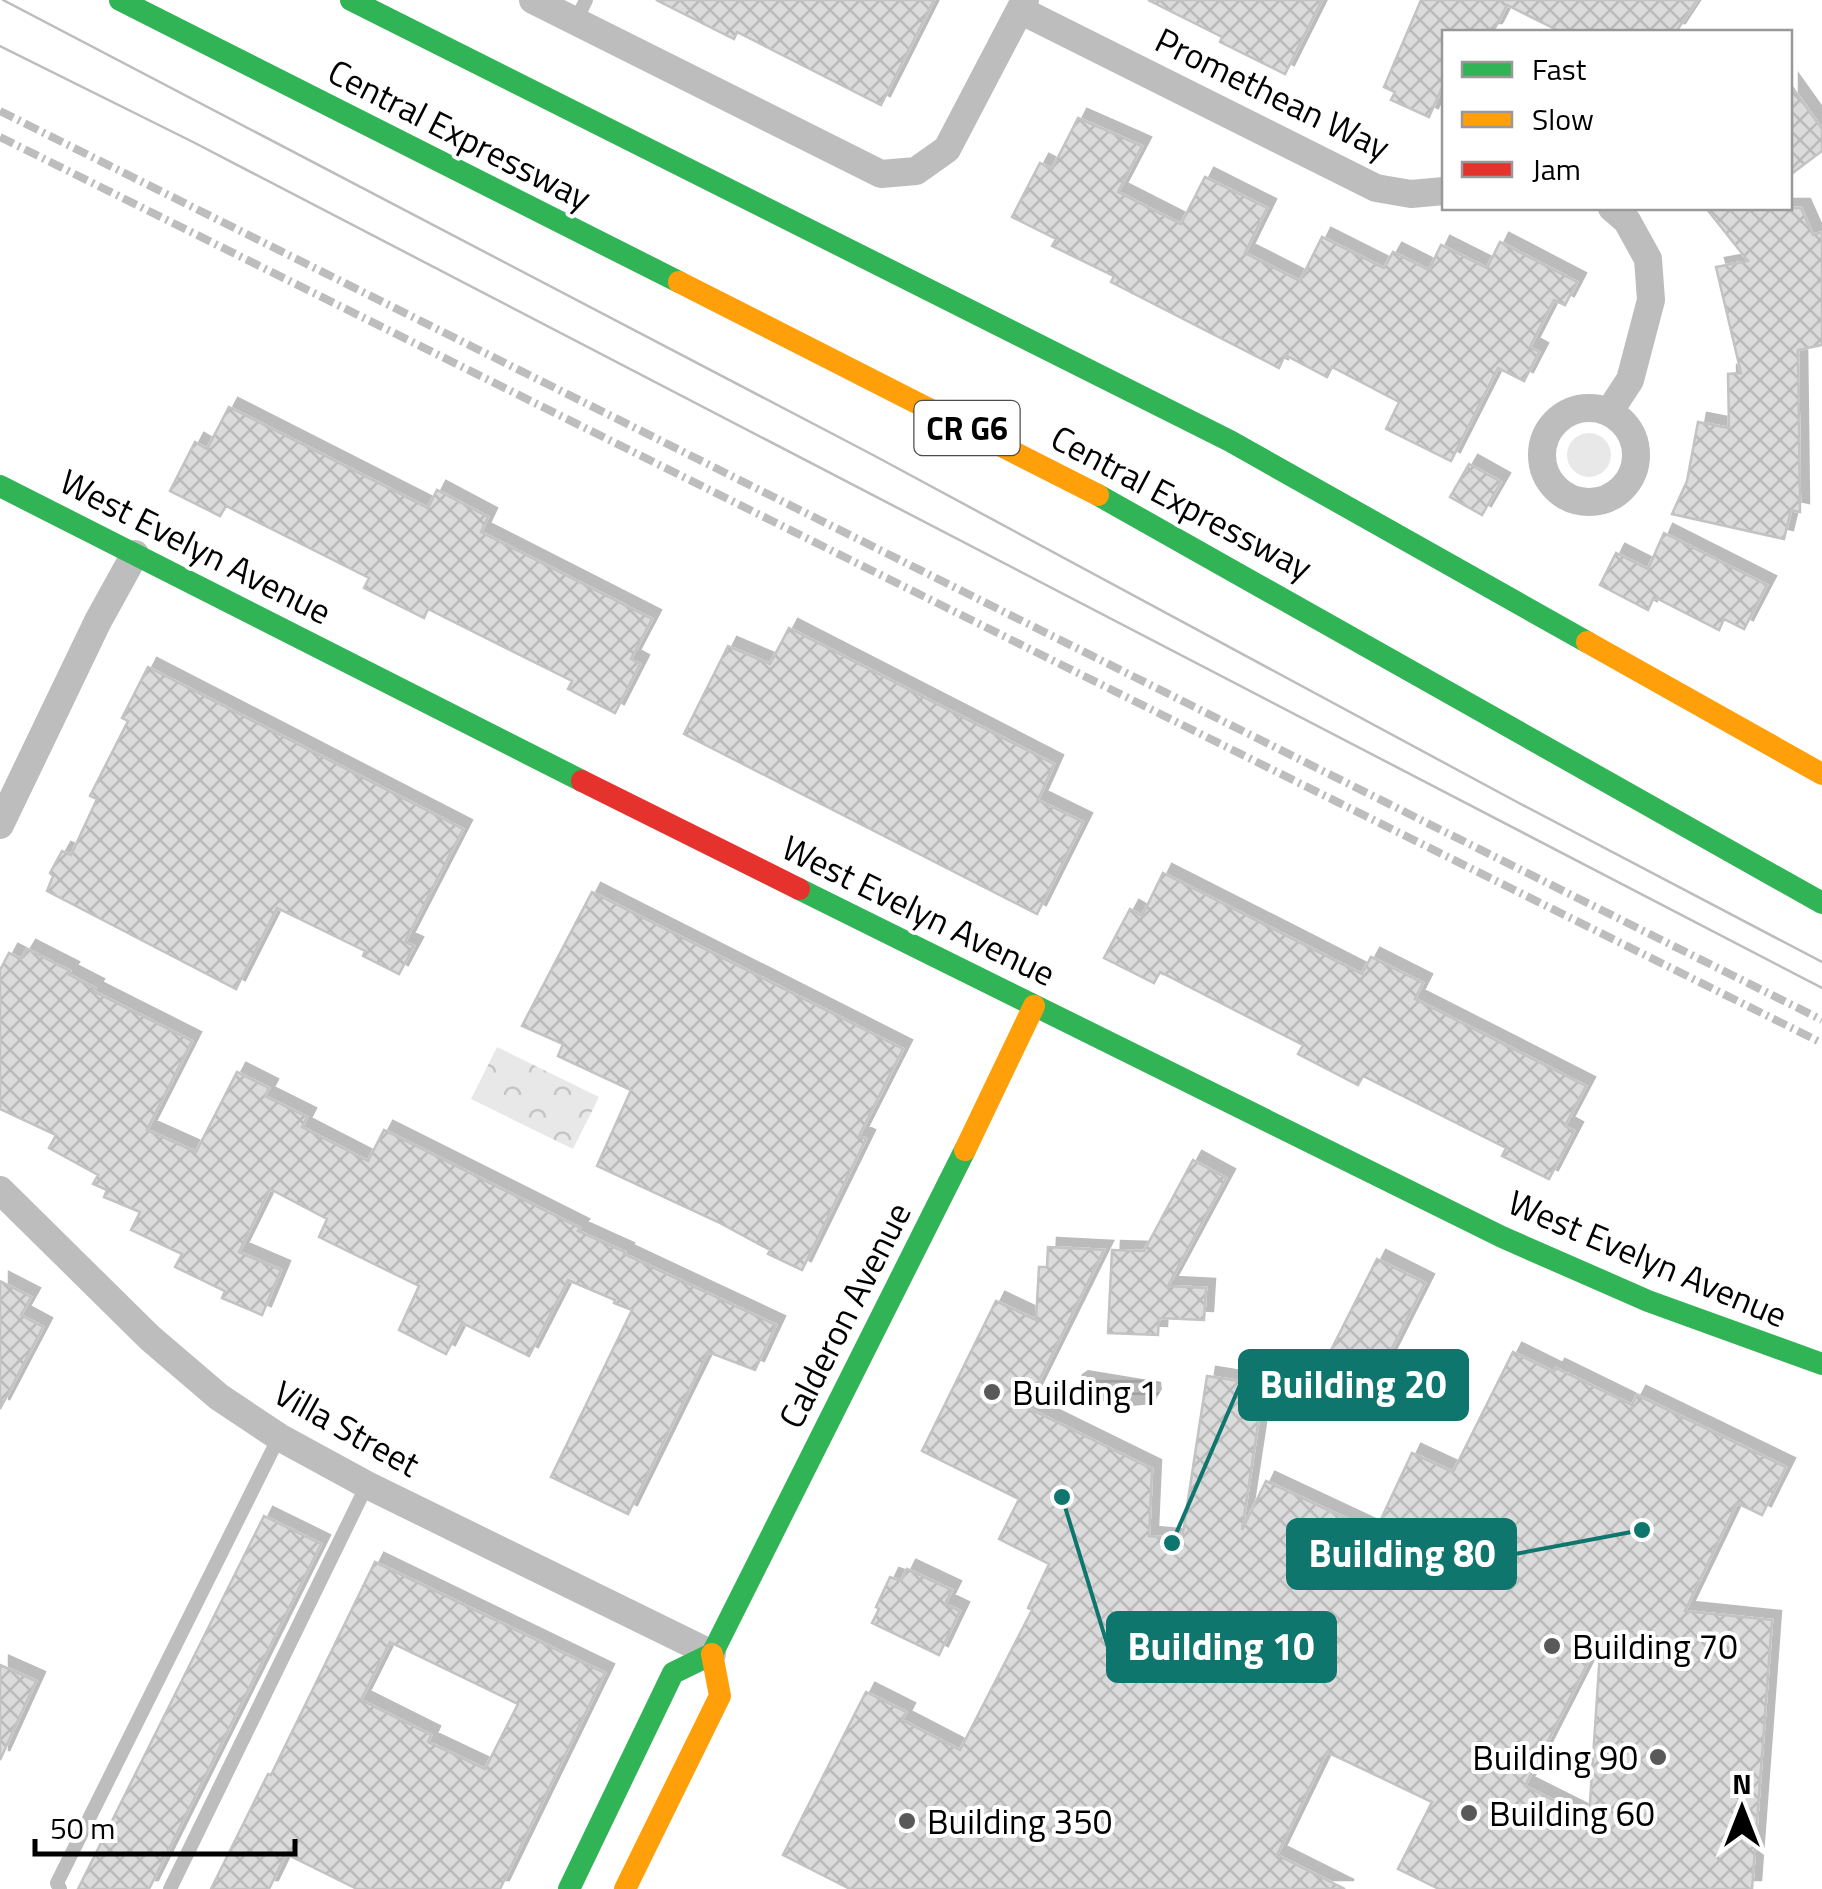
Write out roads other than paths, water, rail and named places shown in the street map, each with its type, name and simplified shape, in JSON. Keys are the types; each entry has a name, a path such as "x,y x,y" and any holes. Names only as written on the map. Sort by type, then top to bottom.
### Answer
{"main road":[{"name":"Central Expressway","path":"120,0 1166,531 1822,904"},
{"name":"Central Expressway","path":"351,0 1230,441 1820,773"},
{"name":"West Evelyn Avenue","path":"0,486 426,704 1526,1248 1648,1302 1822,1364"},
{"name":"Calderon Avenue","path":"712,1654 928,1228 1034,1006"},
{"path":"569,1889 672,1673 712,1654 720,1696 625,1889"}],"street":[{"path":"533,0 581,11 881,174 916,171 947,149 1023,5"},
{"name":"Promethean Way","path":"1023,5 1376,188 1411,194 1442,190"},
{"path":"1609,412 1630,380 1652,300 1648,259 1626,221 1614,210"},
{"path":"0,825 98,621 135,554"},
{"name":"Villa Street","path":"0,1190 150,1338 220,1397 279,1437 367,1485 712,1654"}],"lane":[{"path":"60,1889 58,1883 279,1437"},
{"path":"170,1889 367,1485"}],"tram line":[{"path":"3,0 873,455 1822,962"},
{"path":"0,46 193,142 1822,988"}],"railway":[{"path":"0,111 1822,1020"},
{"path":"0,137 1822,1043"}],"place":[{"name":"Building 1","path":"992,1392"},
{"name":"Building 10","path":"1062,1497"},
{"name":"Building 80","path":"1642,1530"},
{"name":"Building 20","path":"1172,1543"},
{"name":"Building 70","path":"1552,1646"},
{"name":"Building 90","path":"1658,1757"},
{"name":"Building 60","path":"1469,1813"},
{"name":"Building 350","path":"907,1821"}]}
